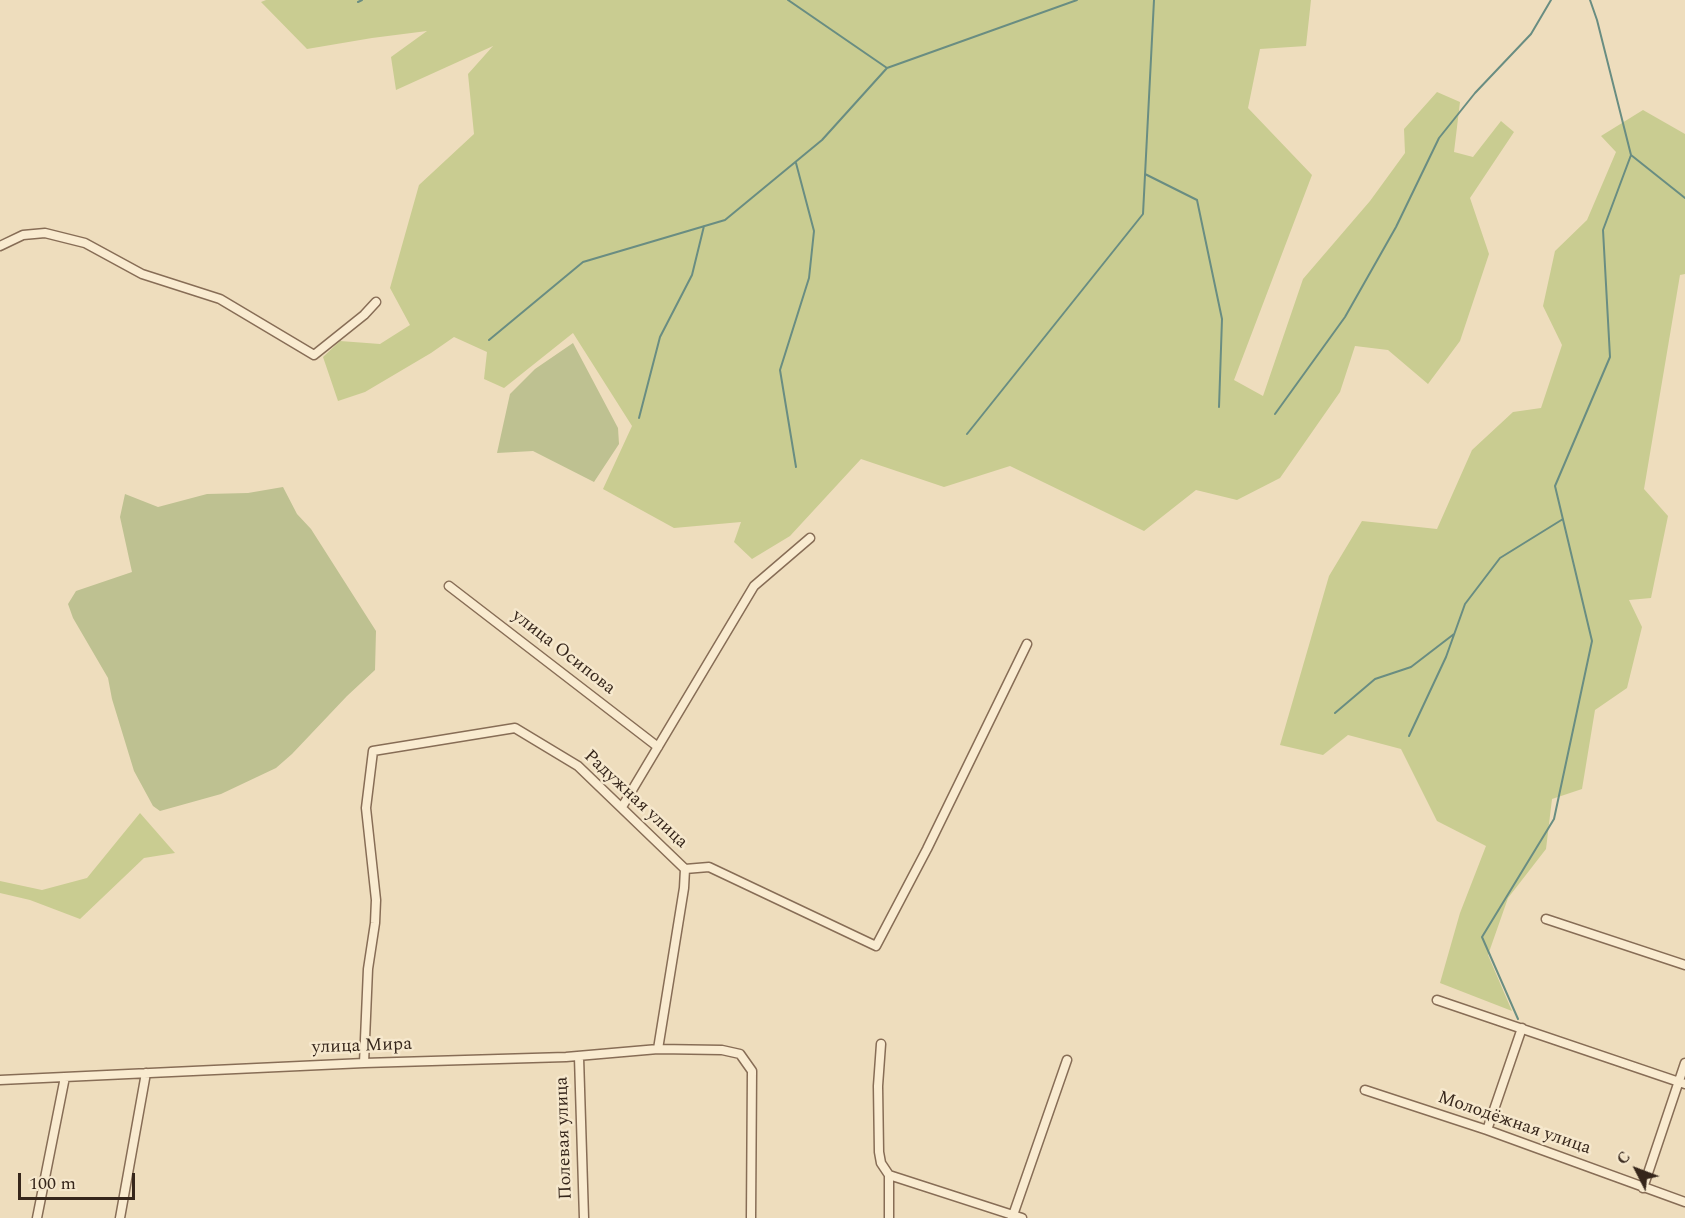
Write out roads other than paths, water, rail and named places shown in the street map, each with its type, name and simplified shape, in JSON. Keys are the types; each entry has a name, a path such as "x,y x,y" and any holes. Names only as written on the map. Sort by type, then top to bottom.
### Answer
{"street":[{"path":"0,246 23,235 45,233 85,243 142,274 220,299 314,355 364,315 376,302"},
{"path":"622,807 753,586 810,538"},
{"name":"улица Осипова","path":"449,586 658,747"},
{"path":"685,869 709,867 876,945 927,849 1027,644"},
{"name":"Радужная улица","path":"364,1063 368,969 376,900 366,808 373,751 515,728 578,766 685,869 684,888 658,1048"},
{"path":"1546,919 1685,965"},
{"path":"1437,1000 1682,1083"},
{"path":"1487,1130 1522,1028"},
{"path":"881,1044 878,1086 879,1152 881,1163 889,1175 889,1218"},
{"name":"улица Мира","path":"0,1080 47,1076 364,1063 579,1057 658,1048 712,1048 740,1054 752,1071 751,1218"},
{"name":"Полевая улица","path":"579,1057 584,1218"},
{"path":"889,1175 1016,1217 1067,1060"},
{"path":"1643,1188 1682,1083 1685,1063"},
{"path":"120,1218 146,1072"},
{"path":"37,1218 65,1077"},
{"name":"Молодёжная улица","path":"1365,1090 1487,1130 1685,1202"}],"waterway":[{"path":"358,2 362,0"},
{"path":"788,0 887,68"},
{"path":"489,340 583,262 725,220 822,140 887,68 1077,0"},
{"path":"967,434 1143,214 1154,0"},
{"path":"1275,414 1345,317 1396,227 1439,138 1475,93 1531,34 1551,0"},
{"path":"1518,1019 1482,937 1554,819 1592,641 1555,486 1610,357 1603,230 1631,155 1590,0"},
{"path":"1631,155 1685,198"},
{"path":"796,163 814,231 809,278 780,370 796,467"},
{"path":"1145,174 1197,200 1222,319 1219,407"},
{"path":"639,418 660,337 692,275 704,226"},
{"path":"1409,736 1446,657 1465,604 1500,558 1563,519"},
{"path":"1335,713 1375,679 1411,667 1454,634"}]}
